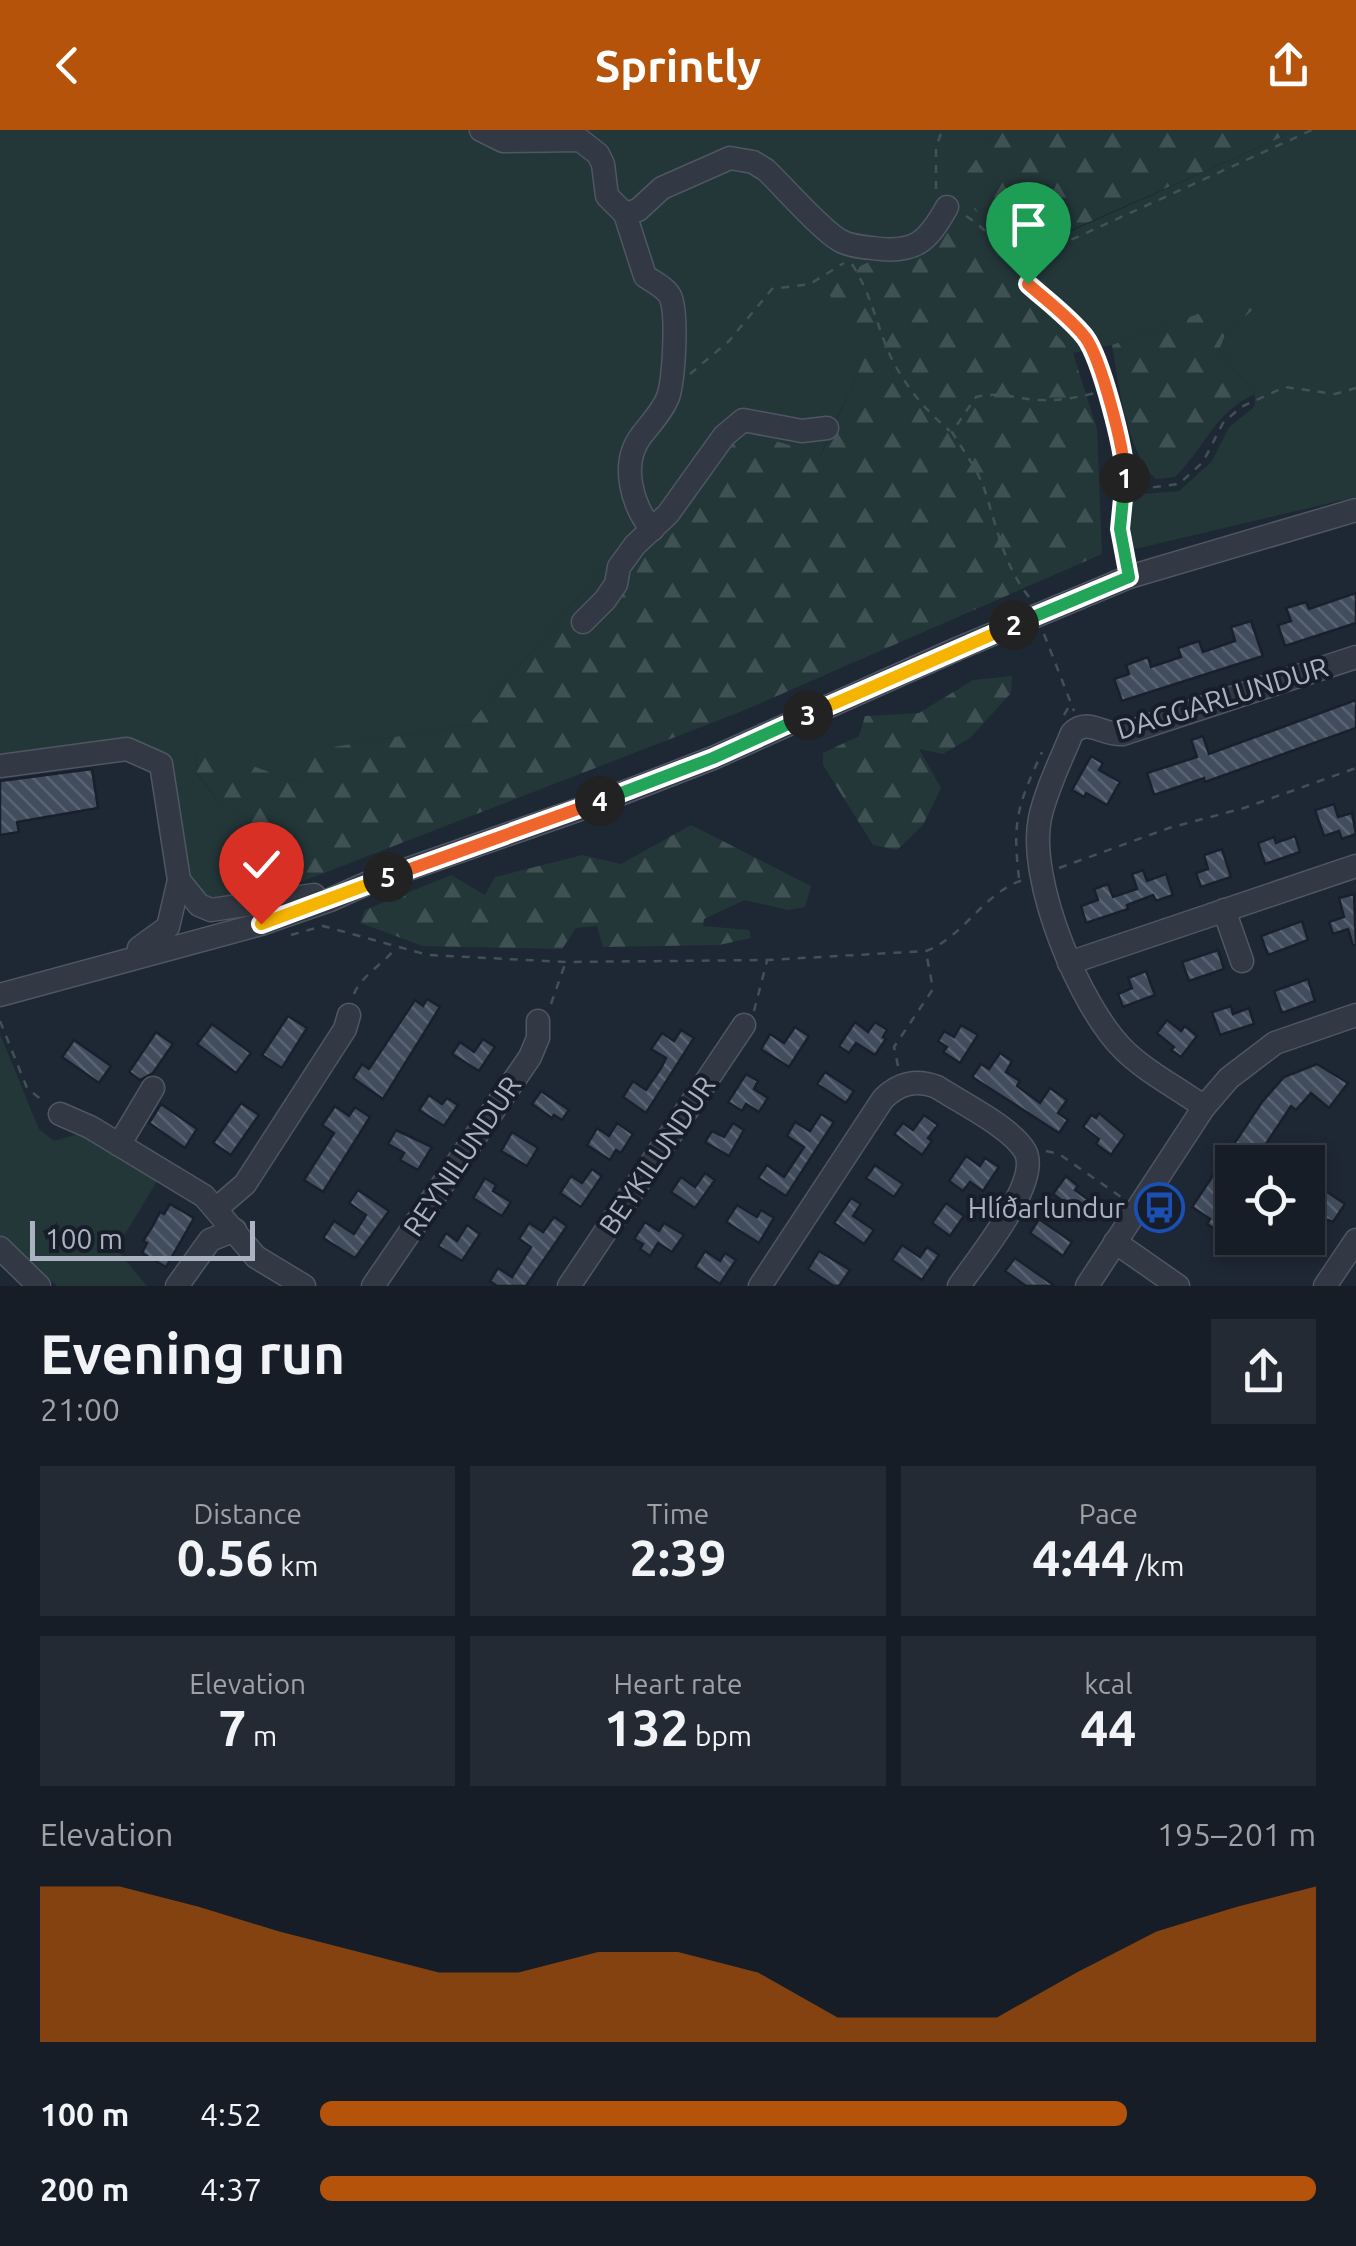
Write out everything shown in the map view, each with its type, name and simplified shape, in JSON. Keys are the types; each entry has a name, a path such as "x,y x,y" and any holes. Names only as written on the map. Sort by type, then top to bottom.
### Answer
{"street":[{"path":"480,130 504,141 580,140 598,154 607,196 625,214 645,276 671,297 670,387 655,421 638,439 631,462 634,501 652,530"},
{"path":"625,214 638,210 662,188 730,158 741,158 766,170 839,241 901,250 924,241 948,207"},
{"path":"583,622 606,600 616,584 619,567 635,545 668,514 724,436 743,420 802,431 827,428"},
{"path":"0,995 261,924 713,758 1129,577 1356,510"},
{"name":"DAGGARLUNDUR","path":"1085,726 1123,734 1356,657"},
{"path":"1085,726 1072,733 1040,818 1042,874 1069,963 1100,1025 1126,1053 1204,1107"},
{"path":"0,766 127,749 160,764 178,880 168,927 139,948"},
{"path":"1069,963 1356,866"},
{"path":"178,880 199,905 211,910 368,883"},
{"path":"0,983 139,948 314,895"},
{"path":"1224,910 1242,960"},
{"path":"1087,1286 1204,1107 1229,1078 1274,1044 1356,1014"},
{"path":"216,1209 245,1184 259,1164 346,1028 349,1015"},
{"name":"REYNILUNDUR","path":"374,1286 530,1057 538,1038 538,1020"},
{"name":"BEYKILUNDUR","path":"570,1286 744,1025"},
{"path":"760,1286 876,1108 890,1092 923,1082 937,1087 1010,1136 1024,1148 1029,1165 1022,1192 959,1286"},
{"path":"119,1145 153,1088"},
{"path":"60,1114 204,1196 275,1279 304,1286"},
{"path":"176,1286 210,1240 235,1230"},
{"path":"1325,1286 1356,1240"},
{"path":"1116,1242 1178,1286"},
{"path":"0,1248 39,1286"}],"path":[{"path":"942,130 936,148 936,196 969,218 1007,252 1028,284 1084,336 1100,365 1125,472 1120,529 1129,577"},
{"path":"1007,252 1062,244 1312,130"},
{"path":"670,387 681,383 728,342 772,289 810,284 850,260 870,257 882,250"},
{"path":"850,260 870,294 885,345 905,379 932,415 952,432 982,484 1002,549 1014,577 1029,597"},
{"path":"1125,472 1148,488 1179,484 1203,462 1223,423 1240,407 1285,387 1335,394 1356,388"},
{"path":"952,432 976,397 999,392 1038,400 1074,399 1106,390"},
{"path":"1042,630 1085,726"},
{"path":"286,936 324,926 396,948 468,959 566,962 768,960 926,951 942,945 1004,889 1170,828 1244,808 1356,768"},
{"path":"349,1015 355,988 396,948"},
{"path":"902,1086 894,1047 934,989 926,951"},
{"path":"744,1025 754,1010 768,960"},
{"path":"538,1020 556,994 566,962"},
{"path":"0,1021 27,1088 60,1114"},
{"path":"1024,1148 1059,1154 1125,1200"}],"green space":[{"path":"0,130 997,130 953,193 1058,237 1298,130 1356,130 1356,497 1131,550 1130,495 1179,491 1212,461 1229,427 1254,407 1255,394 1219,350 1226,333 1256,306 1252,295 1112,345 1073,353 1023,302 865,357 820,456 727,426 468,725 316,750 303,784 196,747 197,774 220,803 253,821 262,864 293,885 219,903 198,893 180,869 167,753 121,740 0,759"},
{"path":"997,130 1298,130 1039,244 1014,242 953,192"},
{"path":"942,210 1073,353 1097,429 1102,554 740,712 293,885 260,859 251,842 252,821 220,803 197,773 196,746 303,784 315,750 468,725 727,426 821,455 865,357 823,283 926,236"},
{"path":"1253,294 1257,306 1226,333 1219,350 1255,394 1219,421 1175,477 1156,479 1131,435 1112,345"},
{"path":"1012,676 1011,693 970,738 943,754 919,749 941,788 923,825 897,850 873,845 823,765 823,753 859,736 865,716 919,713 973,680"},
{"path":"691,825 811,886 805,907 788,910 745,900 704,919 703,926 749,930 751,938 719,945 603,947 597,926 576,928 562,949 423,946 360,923 365,910 451,875 485,895 495,877 582,855 621,864"},
{"path":"0,1034 39,1129 54,1141 75,1135 84,1137 159,1178 116,1249 147,1286 57,1286 0,1235"}],"building":[{"path":"1356,593 1356,623 1285,646 1278,625 1291,621 1286,608 1306,602 1309,609"},
{"path":"1251,621 1263,656 1122,701 1114,679 1129,674 1126,665 1148,657 1151,667 1181,657 1178,648 1199,641 1203,652 1235,641 1231,627"},
{"path":"1356,700 1356,728 1205,782 1204,778 1154,795 1147,773 1197,757 1191,740 1203,736 1209,754"},
{"path":"1091,756 1103,763 1099,770 1120,782 1107,805 1072,790"},
{"path":"92,769 98,808 17,822 19,832 0,835 0,781"},
{"path":"1334,804 1338,817 1352,813 1356,834 1342,839 1339,831 1324,836 1315,810"},
{"path":"1295,836 1300,852 1265,864 1258,843 1274,837 1276,843"},
{"path":"1222,849 1231,877 1201,887 1196,873 1208,869 1204,855"},
{"path":"1143,870 1147,881 1166,874 1173,895 1156,901 1153,895 1127,905 1128,909 1086,923 1081,906 1098,900 1094,889 1108,884 1113,897 1137,889 1132,874"},
{"path":"1354,894 1356,945 1348,929 1333,934 1329,922 1344,917 1339,898"},
{"path":"1302,921 1308,940 1268,955 1261,936"},
{"path":"1218,950 1224,969 1189,981 1182,962"},
{"path":"1146,971 1155,995 1123,1007 1118,994 1132,988 1128,978"},
{"path":"1308,979 1315,1001 1282,1013 1274,991"},
{"path":"427,999 440,1007 383,1099 353,1078 362,1064 369,1069 415,1000 423,1006"},
{"path":"1231,1006 1233,1014 1249,1008 1254,1024 1220,1035 1212,1012"},
{"path":"288,1016 307,1028 282,1068 262,1055"},
{"path":"1167,1020 1181,1031 1185,1026 1197,1036 1181,1057 1157,1033"},
{"path":"855,1022 868,1032 875,1022 887,1030 875,1055 856,1043 849,1053 839,1046"},
{"path":"212,1024 251,1053 236,1073 197,1044"},
{"path":"961,1025 978,1035 960,1063 943,1052 947,1047 938,1041 944,1031 954,1037"},
{"path":"795,1027 809,1036 789,1067 761,1049 770,1034 784,1043"},
{"path":"681,1030 694,1038 646,1113 623,1097 633,1081 646,1090 666,1058 651,1049 662,1033 674,1041"},
{"path":"156,1032 173,1044 153,1073 140,1080 129,1072"},
{"path":"483,1039 495,1047 479,1071 452,1054 460,1042 474,1052"},
{"path":"74,1040 111,1066 99,1083 62,1057"},
{"path":"1000,1053 1012,1061 1006,1072 1020,1081 1017,1086 1040,1103 1050,1088 1067,1100 1058,1113 1068,1120 1059,1133 972,1077 981,1064 989,1069"},
{"path":"1317,1064 1348,1083 1329,1108 1311,1093 1296,1110 1291,1106 1265,1145 1233,1145 1262,1102 1284,1077"},
{"path":"825,1072 854,1091 846,1103 817,1084"},
{"path":"746,1074 758,1081 754,1089 768,1098 759,1112 746,1104 742,1111 728,1102"},
{"path":"541,1091 569,1110 562,1120 532,1104"},
{"path":"429,1095 442,1104 447,1098 458,1105 444,1126 419,1110"},
{"path":"241,1103 259,1115 231,1155 213,1143"},
{"path":"161,1104 197,1129 185,1148 149,1123"},
{"path":"335,1106 349,1116 355,1107 370,1117 323,1192 304,1180 334,1133 322,1125"},
{"path":"1099,1113 1125,1135 1111,1155 1083,1127 1091,1115 1096,1118"},
{"path":"821,1114 834,1122 786,1196 758,1178 767,1165 784,1177 804,1147 787,1136 795,1122 810,1131"},
{"path":"924,1115 938,1125 922,1155 894,1134 903,1123 913,1130"},
{"path":"617,1123 633,1134 621,1153 616,1150 610,1160 587,1145 597,1128 609,1136"},
{"path":"733,1123 744,1130 729,1156 705,1142 712,1131 724,1137"},
{"path":"396,1130 432,1147 418,1170 400,1160 404,1153 388,1144"},
{"path":"512,1132 538,1148 527,1166 501,1151"},
{"path":"966,1156 980,1166 985,1158 999,1167 983,1191 970,1182 963,1191 949,1181"},
{"path":"875,1165 903,1184 894,1197 866,1178"},
{"path":"592,1169 602,1176 581,1207 560,1193 571,1176 582,1183"},
{"path":"1215,1172 1215,1229 1207,1224 1210,1219 1192,1207"},
{"path":"705,1173 715,1180 695,1208 671,1192 681,1177 695,1187"},
{"path":"1066,1176 1078,1186 1075,1190 1097,1206 1087,1219 1053,1194"},
{"path":"485,1178 496,1185 493,1191 511,1202 502,1216 473,1198"},
{"path":"358,1190 389,1211 355,1258 323,1238 334,1221 354,1234 366,1215 349,1203"},
{"path":"1325,1190 1345,1204 1333,1222 1328,1220 1325,1224"},
{"path":"851,1198 861,1204 853,1216 874,1230 864,1244 834,1223"},
{"path":"946,1203 964,1216 950,1236 932,1223"},
{"path":"170,1204 194,1218 166,1267 142,1253 147,1243 143,1241 160,1212 164,1214"},
{"path":"737,1205 757,1217 761,1210 774,1218 759,1243 726,1222"},
{"path":"554,1217 567,1226 526,1286 497,1286 490,1281 498,1268 512,1277 531,1247 519,1239 529,1223 543,1232"},
{"path":"1039,1219 1072,1242 1063,1256 1030,1233"},
{"path":"645,1222 659,1231 664,1223 684,1235 672,1252 658,1243 650,1256 640,1249 643,1244 634,1239"},
{"path":"467,1225 480,1234 462,1261 438,1246 446,1233 457,1241"},
{"path":"902,1245 920,1257 927,1247 939,1255 922,1280 892,1260"},
{"path":"705,1251 720,1261 725,1253 736,1260 720,1284 695,1267"},
{"path":"819,1251 850,1270 839,1286 808,1269"},
{"path":"1015,1258 1055,1286 1026,1286 1005,1271"}],"place":[{"name":"Hlíðarlundur","path":"1160,1208"}],"route":[{"path":"261,924 713,758 1129,577 1120,529 1125,472 1100,365 1084,336 1028,284"}]}
